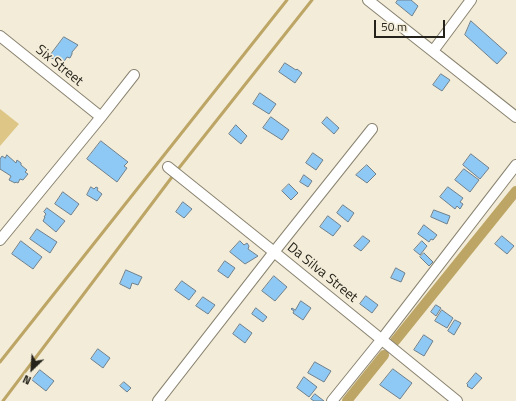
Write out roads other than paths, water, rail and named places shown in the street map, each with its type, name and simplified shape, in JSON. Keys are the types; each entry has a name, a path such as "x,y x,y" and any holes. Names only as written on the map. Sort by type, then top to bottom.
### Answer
{"street":[{"path":"368,0 516,117"},
{"path":"433,51 471,0"},
{"name":"Six Street","path":"0,36 101,117"},
{"path":"0,240 134,75"},
{"path":"158,401 372,129"},
{"path":"332,401 382,339 516,165"},
{"name":"Da Silva Street","path":"168,167 457,401"}],"waterway":[{"path":"0,362 287,0"},
{"path":"3,401 175,173 312,0"},
{"path":"395,341 516,191"},
{"path":"347,401 384,355"}]}
